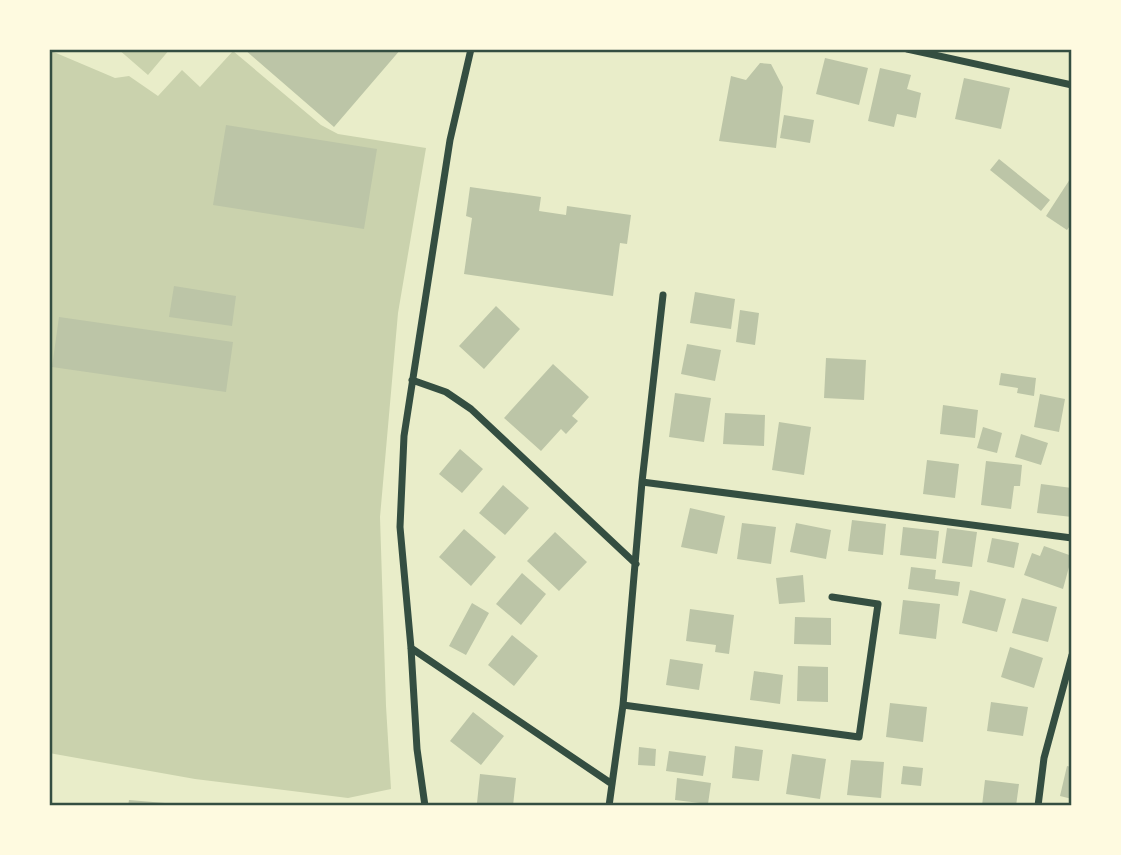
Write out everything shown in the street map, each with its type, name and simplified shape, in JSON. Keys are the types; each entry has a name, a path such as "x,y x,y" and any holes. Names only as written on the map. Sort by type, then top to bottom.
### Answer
{"street":[{"path":"425,806 417,750 400,527 404,436 450,140 471,49"},
{"path":"907,49 1072,85"},
{"path":"609,806 623,705 642,482 663,295"},
{"path":"412,380 446,392 471,410 636,564"},
{"path":"642,482 1072,538"},
{"path":"623,705 859,737 878,604 832,597"},
{"path":"411,648 612,784"},
{"path":"1038,806 1045,758 1072,655"}],"green space":[{"path":"118,49 170,49 148,75"},
{"path":"49,50 115,78 129,76 158,96 182,70 200,87 233,51 321,125 338,134 426,148 398,313 380,517 391,789 348,798 195,779 49,753"}],"building":[{"path":"244,49 401,49 334,127"},
{"path":"825,58 868,68 859,105 816,94"},
{"path":"760,63 771,64 783,87 776,148 719,141 731,76 746,80"},
{"path":"880,68 911,75 907,89 921,93 916,118 897,114 894,127 868,121"},
{"path":"964,78 1010,88 1001,129 955,119"},
{"path":"784,115 814,120 810,143 780,138"},
{"path":"226,125 377,149 364,229 213,205"},
{"path":"999,159 1050,200 1041,211 990,170"},
{"path":"1072,176 1072,223 1067,230 1046,216"},
{"path":"470,187 541,197 539,211 566,215 567,206 631,215 627,244 620,243 613,296 464,274 472,218 466,216"},
{"path":"174,286 236,296 232,326 169,317"},
{"path":"695,292 735,299 731,329 690,323"},
{"path":"496,306 520,329 484,369 459,346"},
{"path":"740,310 759,313 755,345 736,342"},
{"path":"59,317 233,342 226,392 52,367"},
{"path":"687,344 721,350 715,381 681,374"},
{"path":"826,358 866,360 864,400 824,398"},
{"path":"553,364 589,397 572,416 578,421 566,434 561,429 541,451 504,418"},
{"path":"1001,373 1036,378 1034,396 1017,393 1018,388 999,385"},
{"path":"675,393 711,398 704,442 669,437"},
{"path":"1040,394 1065,399 1059,432 1034,427"},
{"path":"943,405 978,410 975,438 940,434"},
{"path":"725,413 765,415 764,446 723,444"},
{"path":"779,422 811,427 804,475 772,470"},
{"path":"983,427 1002,433 997,453 977,448"},
{"path":"1021,434 1048,443 1041,465 1015,457"},
{"path":"460,449 483,469 462,493 439,474"},
{"path":"927,460 959,464 955,498 923,494"},
{"path":"986,461 1022,465 1020,486 1014,486 1011,509 981,505"},
{"path":"1041,484 1072,488 1072,517 1037,513"},
{"path":"503,485 529,508 505,535 479,513"},
{"path":"690,508 725,516 717,554 681,547"},
{"path":"852,520 886,524 883,555 848,551"},
{"path":"742,523 776,527 771,564 737,559"},
{"path":"796,523 831,530 826,559 790,552"},
{"path":"903,527 939,531 936,559 900,555"},
{"path":"947,528 977,532 972,567 942,563"},
{"path":"464,529 496,557 471,586 439,557"},
{"path":"555,532 587,562 559,591 527,561"},
{"path":"992,538 1019,543 1014,568 987,562"},
{"path":"1044,546 1072,556 1063,589 1024,575 1032,553 1040,556"},
{"path":"911,567 936,570 935,579 960,582 958,596 908,589"},
{"path":"522,573 546,594 521,625 496,604"},
{"path":"803,575 805,602 779,604 776,578"},
{"path":"970,590 1006,599 997,632 962,623"},
{"path":"1022,598 1057,607 1048,642 1012,633"},
{"path":"903,600 940,604 936,639 899,634"},
{"path":"472,603 489,613 466,655 449,646"},
{"path":"690,609 734,615 729,654 715,652 716,645 686,641"},
{"path":"795,617 831,618 831,645 794,644"},
{"path":"512,635 538,656 514,686 488,665"},
{"path":"1010,647 1043,658 1034,688 1001,677"},
{"path":"670,659 703,664 699,690 666,685"},
{"path":"798,666 828,667 828,702 797,701"},
{"path":"754,671 783,675 780,704 750,700"},
{"path":"991,702 1028,707 1023,736 987,731"},
{"path":"890,703 927,707 923,742 886,737"},
{"path":"473,712 504,736 481,765 450,741"},
{"path":"735,746 763,750 759,781 732,778"},
{"path":"639,747 656,749 655,766 638,765"},
{"path":"669,751 706,756 703,776 666,771"},
{"path":"792,754 826,759 820,799 786,794"},
{"path":"851,760 884,762 881,798 847,795"},
{"path":"903,766 923,768 921,786 901,784"},
{"path":"1067,766 1072,767 1072,799 1060,796"},
{"path":"480,774 516,778 513,806 477,803"},
{"path":"677,778 711,783 708,804 675,800"},
{"path":"985,780 1019,784 1016,806 982,806"},
{"path":"129,800 165,803 165,806 128,806"}]}
